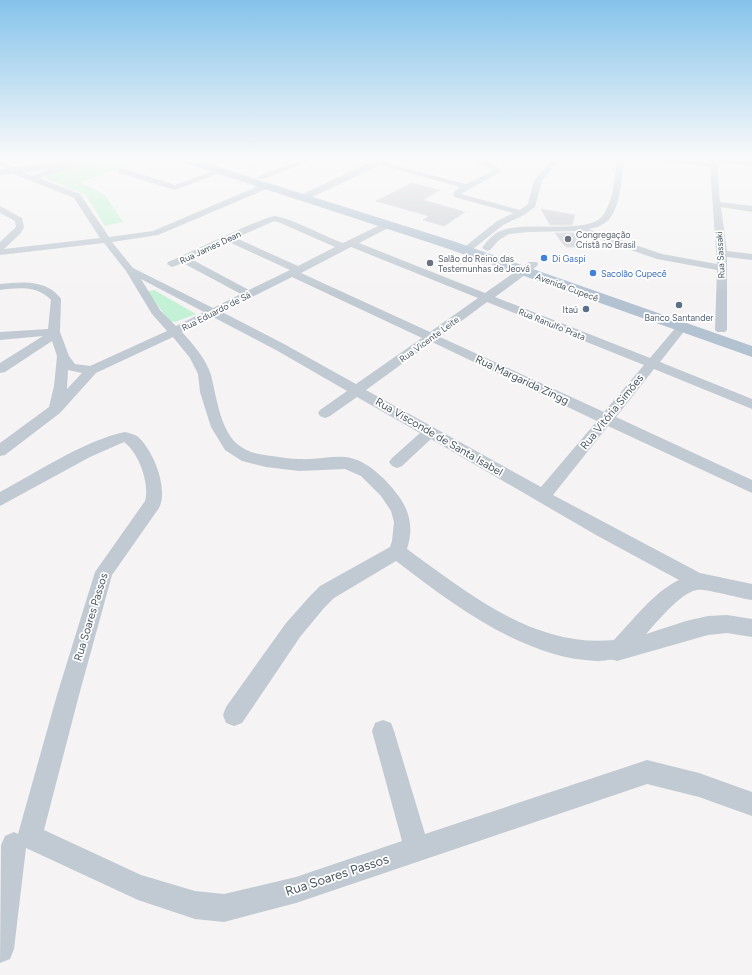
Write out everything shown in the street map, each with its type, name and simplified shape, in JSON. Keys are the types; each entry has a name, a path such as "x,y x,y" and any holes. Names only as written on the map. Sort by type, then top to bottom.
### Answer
{"main road":[{"name":"Avenida Cupecê","path":"325,202 387,225 476,247 528,268 752,340"},
{"name":"Avenida Cupecê","path":"329,202 476,247 682,327 752,352"}],"street":[{"path":"81,202 106,240 130,270 156,312 186,344 201,366 207,392 218,427 230,446 241,454 259,460 295,465 346,462 367,472 387,492 399,510 402,522 401,541 397,552 328,592 317,602 293,630 234,715"},
{"path":"0,252 145,235 170,227 220,202"},
{"path":"480,202 518,214 528,225 540,229"},
{"path":"476,247 495,227 532,205 533,202"},
{"path":"495,227 497,230 506,232 576,228 593,225 607,217 612,202"},
{"path":"716,204 752,208"},
{"name":"Rua Sassaki","path":"716,204 722,253 721,330"},
{"path":"0,209 19,220 20,227 18,231 0,247"},
{"name":"Rua Ranulfo Prata","path":"269,220 275,218 281,220 487,297 752,404"},
{"name":"Rua James Dean","path":"172,264 269,220"},
{"path":"156,221 170,227"},
{"name":"Rua Eduardo de Sá","path":"0,451 55,410 91,370 174,332 387,225"},
{"path":"520,230 528,225"},
{"path":"576,228 660,257 722,268"},
{"path":"476,247 506,232"},
{"name":"Rua Margarida Zingg","path":"228,238 431,338 752,487"},
{"path":"722,253 752,257"},
{"path":"184,259 249,294"},
{"name":"Rua Vicente Leite","path":"325,413 528,268"},
{"name":"Rua Visconde de Santa Isabel","path":"130,270 280,347 358,390 429,433 602,530 697,581 752,592"},
{"path":"0,287 32,286 43,289 53,295 56,299 55,333 62,356 61,386 55,410"},
{"name":"Rua Vitória Simões","path":"543,496 682,327"},
{"path":"0,336 55,333"},
{"path":"0,369 55,333"},
{"path":"62,356 71,367 91,370"},
{"path":"397,462 429,433"},
{"name":"Rua Soares Passos","path":"0,500 94,449 114,439 124,437 133,441 145,460 156,491 153,503 104,572 68,695 15,844 0,949"},
{"path":"397,552 468,604 517,632 556,646 599,651 617,651 642,645 705,625 732,624 752,628"},
{"path":"617,651 660,606 679,589 697,581"},
{"path":"382,731 417,849"},
{"name":"Rua Soares Passos","path":"15,844 72,855 138,887 195,905 224,908 296,890 647,772 699,786 752,804"}],"green space":[{"path":"91,202 110,202 123,222 105,226"},
{"path":"154,290 196,314 175,322 170,321 148,293 149,291"}],"building":[{"path":"381,202 432,202 465,212 444,226 423,220 429,216"},
{"path":"541,209 575,215 572,225 550,225"},
{"name":"Congregação Cristã no Brasil","path":"555,233 574,233 583,247 566,247"}],"place":[{"name":"Congregação Cristã no Brasil","path":"568,239"},
{"name":"Di Gaspi","path":"544,258"},
{"name":"Salão do Reino das Testemunhas de Jeová","path":"430,263"},
{"name":"Sacolão Cupecê","path":"593,273"},
{"name":"Banco Santander","path":"679,305"},
{"name":"Itaú","path":"586,309"}]}
